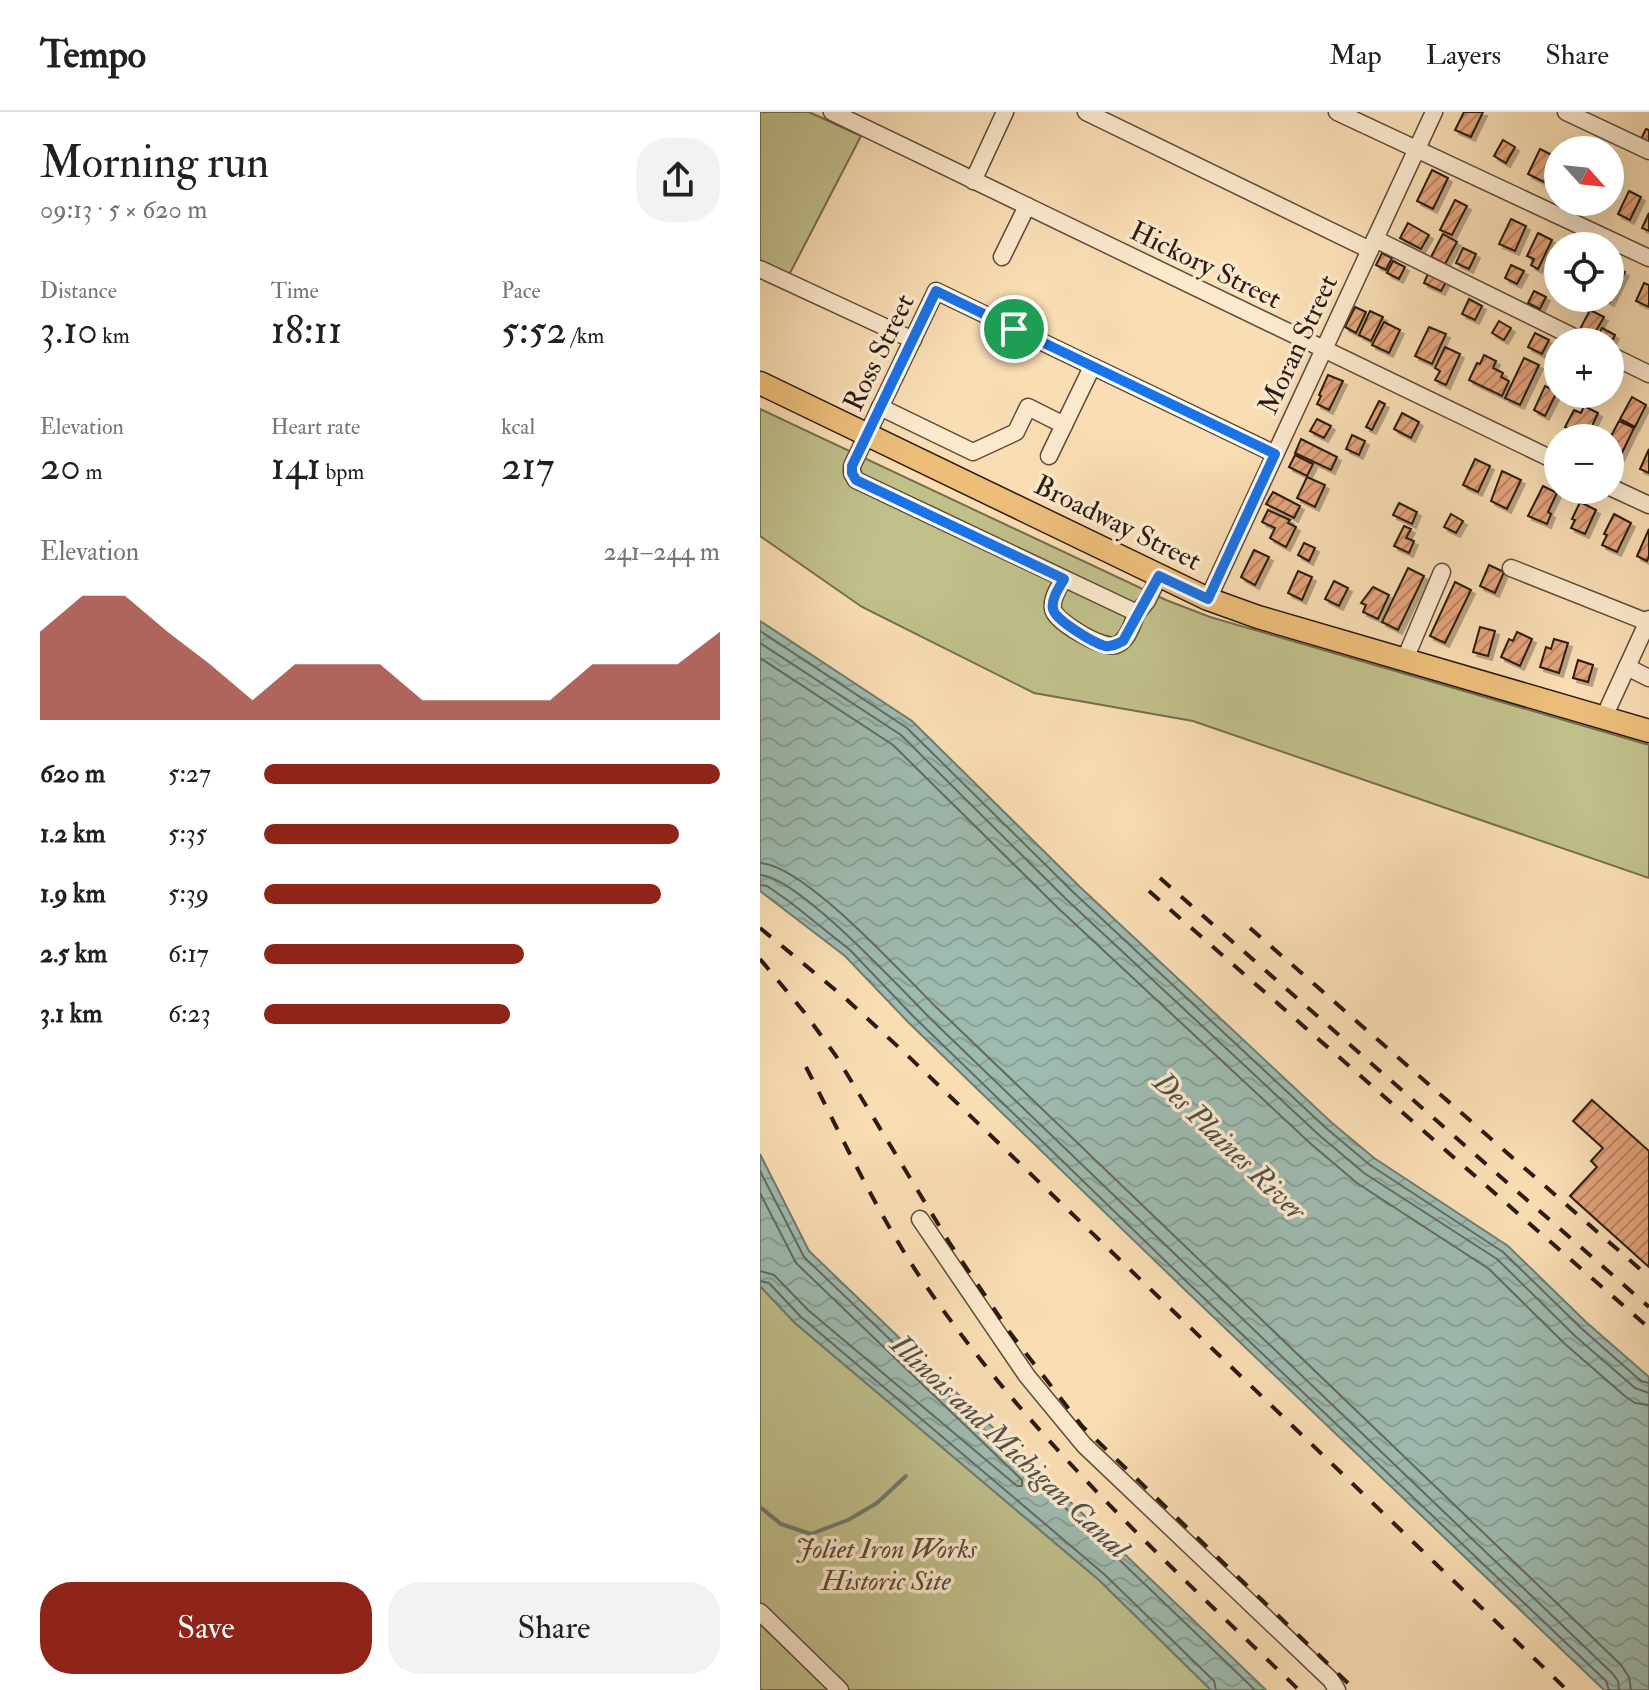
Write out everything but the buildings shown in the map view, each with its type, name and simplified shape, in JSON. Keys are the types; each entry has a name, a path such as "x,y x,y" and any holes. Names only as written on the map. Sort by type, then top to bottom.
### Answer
{"main road":[{"name":"Broadway Street","path":"760,383 1208,599 1258,617 1649,731"}],"street":[{"name":"Hickory Street","path":"832,112 1544,455"},
{"path":"973,181 1005,112"},
{"path":"1086,112 1554,328"},
{"path":"1337,112 1649,258"},
{"name":"Moran Street","path":"1208,599 1434,112"},
{"path":"1566,112 1649,151"},
{"path":"1002,257 1027,206"},
{"path":"760,269 913,340"},
{"name":"Ross Street","path":"1092,367 936,291 852,466 852,473 856,480 1137,613"},
{"path":"1624,362 1649,374"},
{"path":"1049,456 1092,367 1275,454"},
{"path":"880,407 973,452"},
{"path":"959,479 973,452 1016,432 1028,407 1064,425"},
{"path":"1624,493 1649,505"},
{"path":"1511,568 1648,620 1604,717"},
{"path":"1405,659 1442,572"},
{"path":"1064,579 1052,607 1056,617 1103,646 1115,646 1123,641 1159,576"},
{"path":"1627,667 1649,678"},
{"path":"920,1219 1027,1376 1084,1445 1331,1680 1337,1690"},
{"path":"760,1612 840,1690"}],"green space":[{"path":"760,112 809,112 861,136 788,277 760,263"},
{"path":"760,409 1166,600 1210,617 1649,745 1649,878 1193,721 1034,693 862,607 760,536"},
{"name":"Joliet Iron Works Historic Site","path":"760,1286 795,1323 1099,1580 1211,1690 760,1690"}],"water":[{"name":"Des Plaines River","path":"760,621 912,721 1079,886 1331,1122 1374,1158 1508,1246 1586,1322 1649,1377 1649,1690 1604,1690 908,1022 845,956 760,891"},
{"name":"Illinois and Michigan Canal","path":"760,1154 809,1251 1266,1690 1211,1690 1099,1580 795,1323 760,1286"}],"waterway":[{"path":"760,1507 781,1524 811,1534 848,1520 877,1503 906,1476"}],"railway":[{"path":"1160,878 1649,1307"},
{"path":"1149,891 1649,1328"},
{"path":"760,928 844,997 906,1054 1567,1690"},
{"path":"1250,928 1649,1277"},
{"path":"760,959 836,1056 949,1242 1011,1334 1082,1426 1355,1690"},
{"path":"806,1067 890,1229 963,1337 1006,1391 1100,1495 1299,1690"}],"route":[{"path":"936,291 1014,329 1275,454 1208,599 1159,576 1123,641 1115,646 1103,646 1056,617 1052,607 1064,579 856,480 852,473 852,466 936,291"}]}
